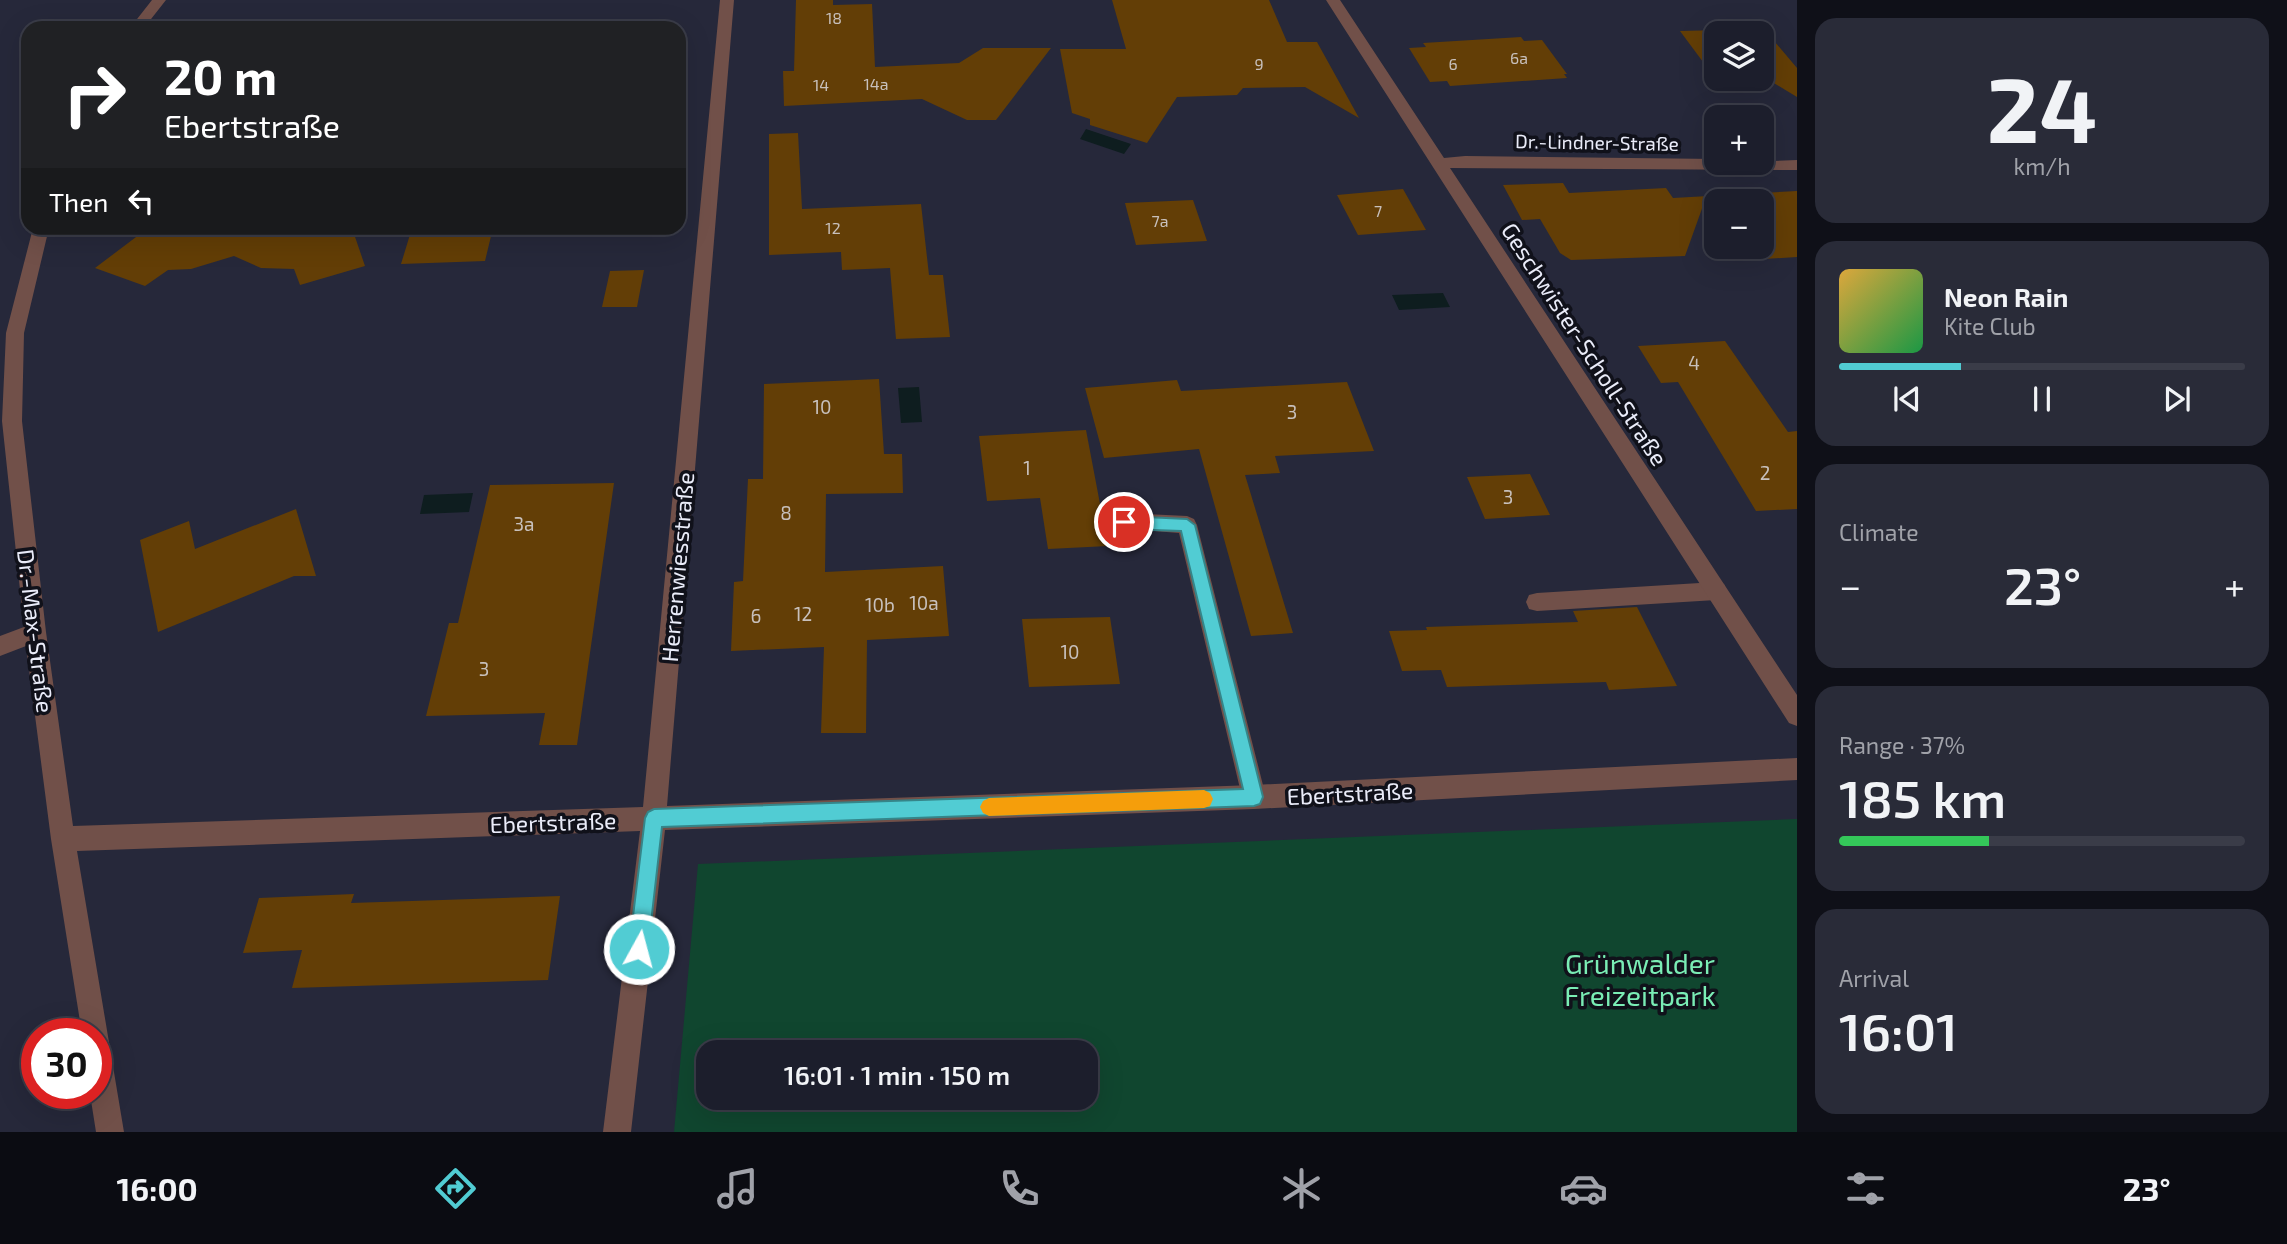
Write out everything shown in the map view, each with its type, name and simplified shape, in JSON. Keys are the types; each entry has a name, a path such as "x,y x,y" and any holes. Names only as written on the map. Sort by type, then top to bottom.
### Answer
{"street":[{"path":"142,21 159,0"},
{"name":"Herrenwiesstraße","path":"617,1132 654,818 727,0"},
{"name":"Geschwister-Scholl-Straße","path":"1333,0 1797,715"},
{"name":"Dr.-Lindner-Straße","path":"1439,164 1465,161 1797,166"},
{"name":"Dr.-Max-Straße","path":"39,235 15,333 12,421 35,632 92,1018"},
{"path":"1124,522 1187,525 1254,797"},
{"path":"1536,602 1716,591"},
{"path":"0,646 35,632"},
{"name":"Ebertstraße","path":"64,839 1254,797 1797,769"},
{"path":"106,1109 110,1132"}],"green space":[{"name":"Grünwalder Freizeitpark","path":"1797,819 1797,1132 674,1132 698,864"}],"shaded area":[{"path":"1086,129 1131,144 1124,154 1080,139"},
{"path":"1443,293 1450,307 1399,310 1392,295"},
{"path":"919,387 922,422 901,423 898,388"},
{"path":"473,493 469,512 420,514 424,495"}],"building":[{"path":"796,0 833,0 833,5 872,4 875,67 959,63 983,48 1051,48 996,120 967,120 922,99 784,106 783,71 794,71"},
{"path":"1112,0 1269,0 1287,42 1317,42 1359,118 1305,87 1243,88 1237,95 1177,97 1147,143 1090,125 1090,119 1072,113 1060,49 1126,49"},
{"path":"1704,30 1704,63 1680,31"},
{"path":"1521,37 1524,41 1542,40 1567,74 1564,74 1567,78 1450,86 1447,81 1430,82 1409,48 1426,47 1423,43"},
{"path":"1774,41 1797,68 1797,97 1774,83"},
{"path":"798,133 802,209 921,204 929,275 943,275 950,337 896,339 890,268 842,270 841,252 769,255 769,134"},
{"path":"1563,183 1569,193 1666,188 1673,198 1704,196 1704,203 1685,256 1571,260 1560,253 1540,219 1522,220 1503,185"},
{"path":"1403,189 1426,230 1358,235 1337,195"},
{"path":"1797,191 1797,257 1774,258 1774,192"},
{"path":"1193,200 1207,241 1136,245 1125,203"},
{"path":"139,235 354,235 365,266 300,285 294,269 261,268 234,256 191,269 168,270 145,286 95,268"},
{"path":"410,235 491,235 485,261 401,264"},
{"path":"644,270 637,307 602,307 610,271"},
{"path":"1725,341 1788,432 1797,431 1797,509 1756,511 1678,382 1661,383 1638,346"},
{"path":"879,379 884,454 902,454 903,493 826,494 825,572 943,566 949,636 867,640 866,733 821,733 824,647 731,651 734,582 743,581 748,479 763,479 764,384"},
{"path":"1177,380 1181,391 1347,382 1374,451 1275,456 1280,473 1245,475 1293,633 1251,636 1199,449 1104,458 1085,388"},
{"path":"1086,430 1108,546 1048,549 1040,498 987,501 979,436"},
{"path":"1530,474 1550,515 1485,519 1467,477"},
{"path":"614,483 577,745 539,745 545,713 426,716 449,623 458,623 490,485"},
{"path":"296,509 316,576 294,576 158,632 140,540 189,521 195,549"},
{"path":"1637,607 1677,686 1609,690 1606,682 1447,687 1441,670 1402,671 1389,631 1427,630 1426,627 1578,622 1573,611"},
{"path":"1110,617 1120,684 1029,687 1022,619"},
{"path":"354,894 351,903 560,896 548,980 292,988 302,950 243,953 259,898"}],"slow traffic":[{"path":"989,807 1204,799"}],"route":[{"path":"639,949 654,818 1254,797 1187,525 1124,522"}]}
